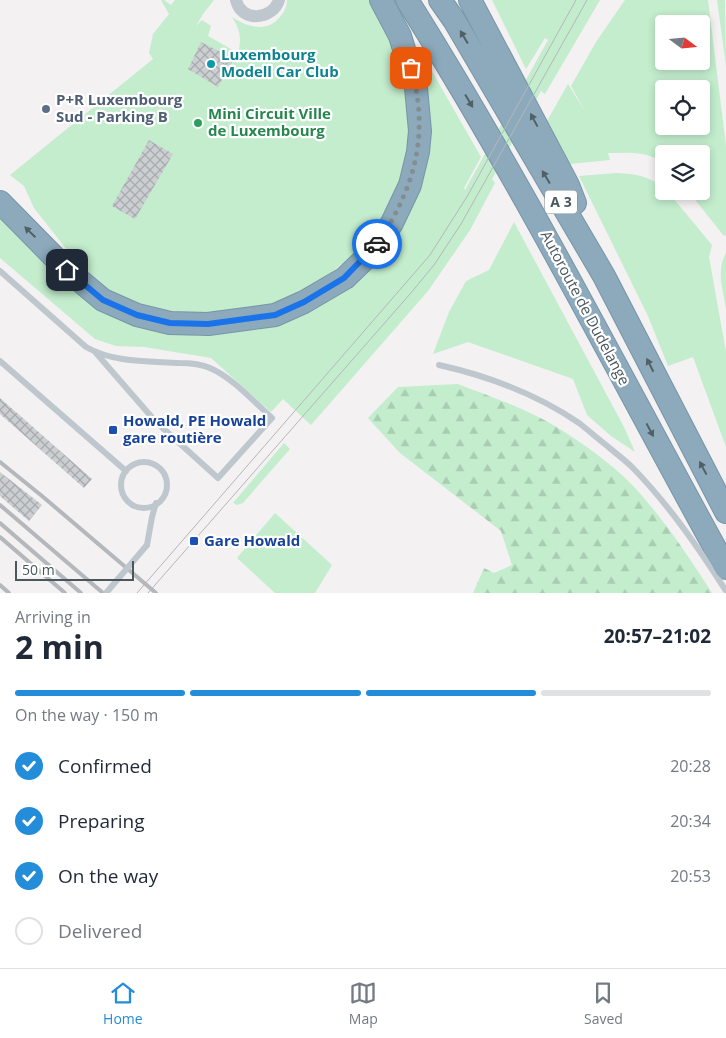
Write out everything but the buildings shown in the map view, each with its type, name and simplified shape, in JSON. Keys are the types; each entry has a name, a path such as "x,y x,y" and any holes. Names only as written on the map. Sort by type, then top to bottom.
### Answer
{"highway":[{"path":"0,202 67,270 103,300 137,315 170,323 208,324 275,315 304,302 344,278 374,250 392,222 410,186 418,152 420,131 416,88 400,36 381,0"},
{"name":"Autoroute de Dudelange","path":"407,0 472,106 536,217 726,568"},
{"name":"Autoroute de Dudelange","path":"440,0 454,20 604,276 726,512"},
{"name":"A 3","path":"470,0 568,185 604,276"}],"street":[{"path":"236,0 240,9 253,16 260,17 272,11 277,6 279,0"}],"lane":[{"path":"0,271 86,347 96,353 112,358 186,363 208,367 224,375 272,418 218,478 156,422 96,353"},
{"path":"0,361 126,471"},
{"path":"439,366 468,372 496,382 543,402 579,423 631,466 670,510 701,551 726,591"},
{"path":"138,507 151,506 162,499 166,492 166,478 163,472 158,467 145,462 138,463 126,471 122,477 122,489 127,500 147,516 150,528"},
{"path":"106,593 147,545 156,503"}],"green space":[{"path":"161,0 171,5 175,0 214,0 196,26 202,20 211,26 208,36 238,53 239,34 232,17 250,26 262,27 274,23 281,16 286,7 287,0 370,0 391,42 405,87 409,113 408,148 400,182 385,214 370,236 348,259 323,279 289,298 250,312 178,318 116,296 95,281 79,265 34,208 24,186 10,175 153,59 149,53 153,34 169,14"},
{"path":"492,0 600,0 545,94 541,91 492,179 495,183 470,230 428,291 311,425 283,399 271,412 211,358 144,347 116,346 95,339 0,258 0,214 146,328 200,336 261,329 321,305 358,276 407,215 419,65 426,61 481,157 464,188 465,190 548,40 545,38 526,69"},
{"path":"625,0 708,0 710,15 655,15 655,70 710,70 710,16 726,146 726,235 724,236 695,200 710,200 710,145 655,145 655,158 644,154 608,153 610,160 570,164 547,121 568,84 586,113 571,86 596,42"},
{"path":"717,0 725,0 726,66"},
{"path":"617,173 630,174 654,181 655,200 675,200 712,245 709,257 726,352 726,447 693,357 668,366 648,316 579,176"},
{"path":"514,222 624,427 635,452 611,436 587,415 573,379 468,342 433,354 449,312 466,281 489,270"},
{"path":"726,253 726,309 721,266"},
{"path":"458,384 546,421 578,441 609,464 636,489 667,526 712,593 473,593 484,568 494,573 512,565 501,531 400,453 368,418 398,387"},
{"path":"284,443 290,449 243,503 237,505 233,503"},
{"path":"275,513 332,565 315,593 275,593 237,558"}],"tram line":[{"path":"137,593 430,255 468,195 576,0"},
{"path":"148,593 434,265 461,224 587,0"}],"railway":[{"path":"0,462 156,593"},
{"path":"0,505 103,593"},
{"path":"0,523 81,593"},
{"path":"0,537 65,593"},
{"path":"0,585 9,593"}],"way so far":[{"path":"377,244 392,222 410,186 418,152 420,131 419,109 411,68"}],"place":[{"name":"Luxembourg Modell Car Club","path":"211,64"},
{"name":"P+R Luxembourg Sud - Parking B","path":"46,109"},
{"name":"Mini Circuit Ville de Luxembourg","path":"198,123"},
{"name":"Howald, PE Howald gare routière","path":"113,430"},
{"name":"Gare Howald","path":"194,541"}],"route":[{"path":"67,270 103,300 137,315 170,323 208,324 275,315 304,302 344,278 374,250 377,244"}]}
